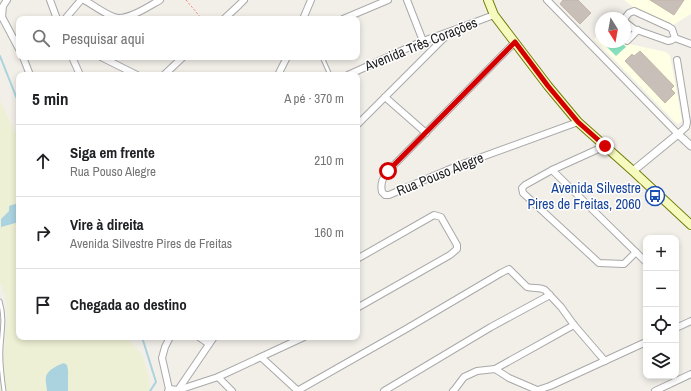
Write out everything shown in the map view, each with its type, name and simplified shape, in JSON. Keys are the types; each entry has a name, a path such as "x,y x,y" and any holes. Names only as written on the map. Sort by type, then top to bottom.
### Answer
{"main road":[{"path":"488,0 494,15 548,86 578,122 691,225"}],"street":[{"path":"7,0 3,6 2,17 16,43"},
{"path":"50,0 55,16"},
{"path":"68,16 83,0 111,16"},
{"path":"130,16 160,0"},
{"path":"227,16 244,0"},
{"path":"304,16 311,0"},
{"path":"350,16 388,0"},
{"path":"407,0 423,41"},
{"path":"547,0 691,146"},
{"path":"631,12 634,11 670,26 675,38"},
{"name":"Avenida Três Corações","path":"355,72 423,41 494,15"},
{"path":"631,27 668,40 675,38 691,44"},
{"path":"631,37 638,30"},
{"path":"360,122 451,31"},
{"name":"Rua Pouso Alegre","path":"515,42 388,171 381,183 382,192 389,195 457,166 578,122"},
{"path":"24,60 29,72"},
{"path":"73,60 79,72"},
{"path":"107,60 131,72"},
{"path":"167,72 180,60"},
{"path":"280,72 286,60"},
{"path":"633,172 686,127 687,122 677,60"},
{"path":"385,97 426,133"},
{"path":"605,146 552,170 525,185 522,188 523,193 599,263 624,264 636,252"},
{"path":"552,170 643,259"},
{"path":"360,257 434,215 441,217 458,249 360,306"},
{"path":"261,357 297,391 510,269 527,287 542,288 550,295 606,361"},
{"path":"384,391 491,327 550,295"},
{"path":"679,327 691,321"},
{"path":"453,391 464,377 477,370 495,370 574,325"},
{"path":"168,340 162,358 168,390 178,390 218,377 298,340"},
{"path":"203,340 208,344"},
{"path":"178,390 211,340"},
{"path":"495,370 536,390 550,386 644,343"},
{"path":"655,391 691,374"},
{"path":"218,377 232,391"}],"lane":[{"path":"323,60 329,72"},
{"path":"0,300 4,318 0,348 4,391"}],"path":[{"path":"186,0 199,16"}],"shaded area":[{"path":"624,0 691,0 691,14 673,25 637,10"},
{"path":"631,44 666,52 670,56 682,120 679,124 676,123 603,48 631,48"},
{"path":"0,100 16,135 16,340 128,340 142,354 148,374 150,391 0,391 0,364 3,364 7,303 0,281"}],"green space":[{"path":"608,48 625,48 616,56"}],"water":[{"path":"16,204 16,223 1,227 1,219 9,211 9,206"},
{"path":"64,363 67,365 68,370 68,391 47,391 46,377 48,372"}],"building":[{"path":"563,0 578,0 591,13 580,24 560,4"},
{"path":"650,0 684,0 674,15"},
{"path":"640,51 674,86 671,89 675,93 665,103 625,61 632,54 634,56"}],"waterway":[{"path":"0,56 16,96"},
{"path":"143,340 156,382 150,391"}],"place":[{"name":"Avenida Silvestre Pires de Freitas, 2060","path":"655,196"}],"route":[{"path":"388,171 515,42 548,86 578,122 605,146"}]}
